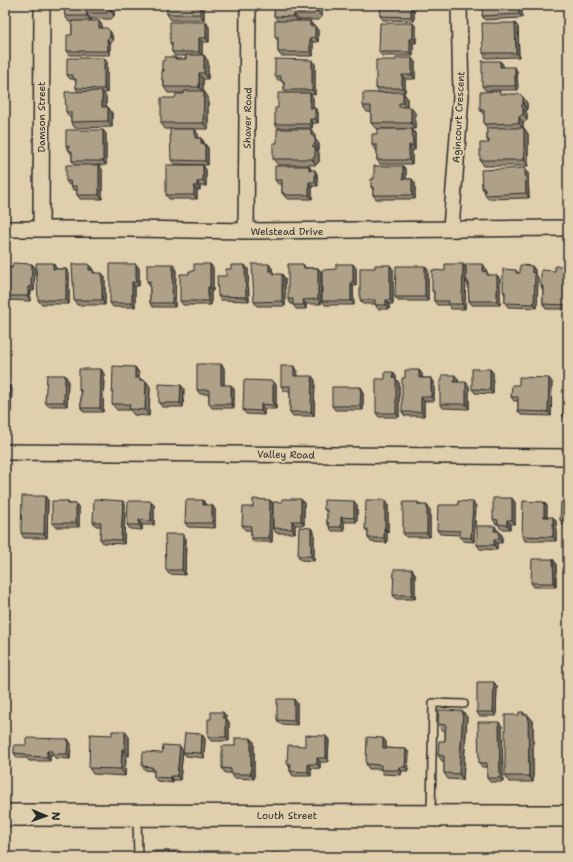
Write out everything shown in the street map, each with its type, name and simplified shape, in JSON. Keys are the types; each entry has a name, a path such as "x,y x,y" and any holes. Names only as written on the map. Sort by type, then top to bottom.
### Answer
{"main road":[{"name":"Louth Street","path":"5,815 568,816"}],"street":[{"name":"Damson Street","path":"41,229 42,5"},
{"name":"Shaver Road","path":"246,231 248,5"},
{"name":"Agincourt Crescent","path":"451,228 461,96 459,5"},
{"name":"Welstead Drive","path":"5,229 246,231 568,228"},
{"name":"Valley Road","path":"5,452 568,457"}],"lane":[{"path":"431,816 433,703 464,704"},
{"path":"136,815 138,857"}],"building":[{"path":"64,5 110,5 110,10 107,13 86,13 87,16 65,16"},
{"path":"166,5 200,5 200,14 167,14"},
{"path":"275,5 317,5 317,11 314,14 294,14 294,17 274,16"},
{"path":"381,5 411,5 411,17 380,16"},
{"path":"483,5 519,5 519,14 482,16"},
{"path":"72,21 99,21 99,28 107,28 110,31 110,37 107,39 108,51 67,51 67,35 72,35"},
{"path":"275,21 310,21 310,26 315,26 315,37 310,38 310,52 278,52 278,37 275,37"},
{"path":"170,22 206,22 206,38 199,38 199,52 172,52 172,43 170,43"},
{"path":"380,23 413,23 413,39 410,39 410,52 379,52"},
{"path":"482,23 515,23 516,53 483,53"},
{"path":"186,55 204,55 204,73 199,73 199,87 164,87 164,80 162,80 162,71 164,71 164,69 162,69 162,61 165,60 165,57 186,59"},
{"path":"67,58 104,58 104,89 76,88 76,79 73,79 73,75 67,75"},
{"path":"396,58 412,58 412,75 402,75 402,88 376,88 376,60 396,60"},
{"path":"275,59 312,60 312,90 284,90 284,81 281,81 281,76 275,76"},
{"path":"482,61 500,61 500,67 515,67 515,86 482,86"},
{"path":"102,91 102,107 108,107 108,121 71,122 71,112 66,112 65,92"},
{"path":"184,91 204,91 203,123 161,123 161,98 175,98 176,94 184,94"},
{"path":"500,91 500,94 520,94 523,97 523,104 521,106 523,108 523,114 519,117 519,123 484,124 484,110 480,110 480,92"},
{"path":"403,92 403,103 399,103 399,107 411,107 411,123 371,123 371,106 363,106 363,93"},
{"path":"278,93 310,93 310,108 315,108 315,119 310,119 310,124 275,124 275,108 278,108"},
{"path":"487,128 524,128 524,160 480,160 480,143 489,143 489,140 487,140"},
{"path":"170,129 195,129 195,138 201,138 201,143 205,144 205,161 171,160"},
{"path":"277,129 311,129 311,135 315,138 315,144 312,146 315,147 315,156 312,159 273,159 273,143 277,143"},
{"path":"377,129 412,129 413,146 409,145 409,160 377,160 377,145 372,145 372,134 377,134"},
{"path":"66,130 103,130 103,161 72,161 72,151 69,151 69,146 66,146"},
{"path":"66,165 99,165 99,195 77,195 77,186 71,186 70,181 66,181"},
{"path":"166,165 203,165 203,181 197,182 197,186 194,186 194,195 166,195"},
{"path":"275,166 309,166 309,170 315,170 315,182 309,182 309,195 284,195 284,193 282,193 282,180 275,180"},
{"path":"374,166 403,166 403,179 412,179 412,195 373,195 371,179 374,179"},
{"path":"525,168 526,193 485,195 485,188 482,188 481,170"},
{"path":"13,263 32,264 31,287 28,287 28,296 5,296 5,267 12,268"},
{"path":"36,263 53,263 53,269 66,269 66,300 38,300"},
{"path":"72,264 89,264 89,270 93,270 93,273 102,273 102,300 74,300"},
{"path":"110,264 136,264 136,282 132,282 132,303 110,303"},
{"path":"147,264 173,264 172,303 150,303 150,281 147,282"},
{"path":"194,264 210,264 210,287 208,287 208,301 180,301 180,274 189,274 189,271 194,271"},
{"path":"252,264 269,264 269,271 273,271 273,274 282,274 282,301 254,302"},
{"path":"288,264 303,264 304,268 318,268 318,299 303,300 304,305 293,305 293,299 288,299"},
{"path":"336,264 353,264 351,301 322,301 322,270 336,269"},
{"path":"445,264 463,264 462,304 448,304 449,301 434,301 434,291 432,291 432,270 445,271"},
{"path":"466,264 483,264 483,272 487,271 487,275 497,275 497,301 469,301 468,281 466,281"},
{"path":"231,265 245,265 246,297 218,296 217,276 226,276 226,269 231,269"},
{"path":"375,265 390,265 390,300 386,300 386,305 375,305 375,300 360,300 360,268 375,268"},
{"path":"520,265 532,266 532,273 535,273 534,304 505,303 505,292 503,291 503,269 516,270 516,273 520,273"},
{"path":"396,266 425,266 425,297 395,297"},
{"path":"555,266 568,266 568,305 543,304 541,270 555,271"},
{"path":"197,364 221,364 221,385 231,385 231,404 209,404 209,390 197,390"},
{"path":"113,366 135,367 135,378 140,378 140,380 146,381 145,410 129,409 130,404 112,404"},
{"path":"281,366 294,366 294,376 312,376 311,412 290,412 290,386 281,386"},
{"path":"79,369 101,369 100,408 81,408"},
{"path":"472,369 490,369 490,390 472,389"},
{"path":"405,370 419,370 419,378 431,378 431,397 421,397 421,412 402,412 402,378 405,378"},
{"path":"385,372 393,372 393,378 396,379 396,413 376,413 376,379 385,379"},
{"path":"47,375 65,375 64,402 45,402"},
{"path":"442,375 455,375 454,382 466,382 466,404 440,404 440,381 442,381"},
{"path":"519,377 549,378 548,412 518,411 518,397 511,397 512,385 519,385"},
{"path":"244,380 273,381 273,405 261,404 261,411 243,410"},
{"path":"159,384 181,385 180,403 159,403"},
{"path":"5,385 9,385 8,408 5,408"},
{"path":"332,387 361,387 360,406 332,406"},
{"path":"564,392 568,392 568,416 563,416"},
{"path":"22,496 45,496 44,534 21,533"},
{"path":"493,498 512,498 512,520 507,520 507,525 498,524 498,520 493,519"},
{"path":"94,499 123,501 121,540 100,539 101,522 93,522"},
{"path":"253,499 270,500 269,538 251,538 251,526 242,525 243,507 253,507"},
{"path":"282,499 301,499 301,521 292,521 292,529 273,528 273,502 282,502"},
{"path":"186,500 203,500 203,505 212,505 212,523 185,523"},
{"path":"324,500 354,501 354,518 341,517 341,527 329,527 329,523 327,523 327,510 324,509"},
{"path":"366,500 385,500 384,538 368,538 368,529 365,529"},
{"path":"5,501 6,501 5,522"},
{"path":"52,501 67,501 68,504 76,504 76,523 52,523"},
{"path":"128,501 151,501 151,521 139,520 139,525 127,525"},
{"path":"458,501 473,502 471,538 460,537 460,531 437,530 438,505 458,505"},
{"path":"523,501 544,502 544,517 553,517 553,537 522,536"},
{"path":"403,502 418,502 418,505 427,505 427,533 403,533"},
{"path":"561,502 568,502 568,521 560,520"},
{"path":"477,526 495,526 494,531 499,531 499,539 494,539 494,545 477,545"},
{"path":"299,527 311,528 311,556 298,556"},
{"path":"165,534 183,534 182,570 166,570"},
{"path":"532,559 553,559 554,583 531,583"},
{"path":"394,569 412,569 412,595 393,595"},
{"path":"477,682 494,682 493,712 477,712"},
{"path":"277,699 294,699 294,721 277,720"},
{"path":"439,710 463,711 459,774 444,773 444,756 438,755 439,741 445,741 446,725 438,724"},
{"path":"211,712 223,712 223,718 226,718 226,737 208,737 208,719 211,719"},
{"path":"519,712 523,712 523,715 528,715 529,776 505,776 505,715 519,715"},
{"path":"478,722 499,722 500,778 487,778 487,763 479,763"},
{"path":"112,731 125,731 125,750 122,749 121,769 89,768 90,734 112,735"},
{"path":"185,733 202,734 201,753 183,752"},
{"path":"305,735 326,736 326,758 317,758 317,764 308,764 308,772 290,771 291,764 287,763 288,745 305,746"},
{"path":"367,737 383,738 383,748 406,749 405,767 399,767 398,770 381,770 381,765 366,764"},
{"path":"26,738 68,739 67,754 52,754 52,751 47,751 47,757 26,756 26,754 14,753 14,745 26,745"},
{"path":"235,738 251,738 251,774 231,774 231,769 222,768 222,746 235,746"},
{"path":"163,745 180,746 177,776 170,776 170,778 154,777 154,769 152,769 152,767 142,766 143,752 162,753"},
{"path":"151,851 180,851 180,857 151,857"},
{"path":"203,851 229,851 229,857 203,857"},
{"path":"272,853 285,854 285,857 272,857"},
{"path":"564,853 568,853 568,857 563,857"},
{"path":"365,856 365,857 353,857"},
{"path":"455,856 455,857 438,857"}]}
